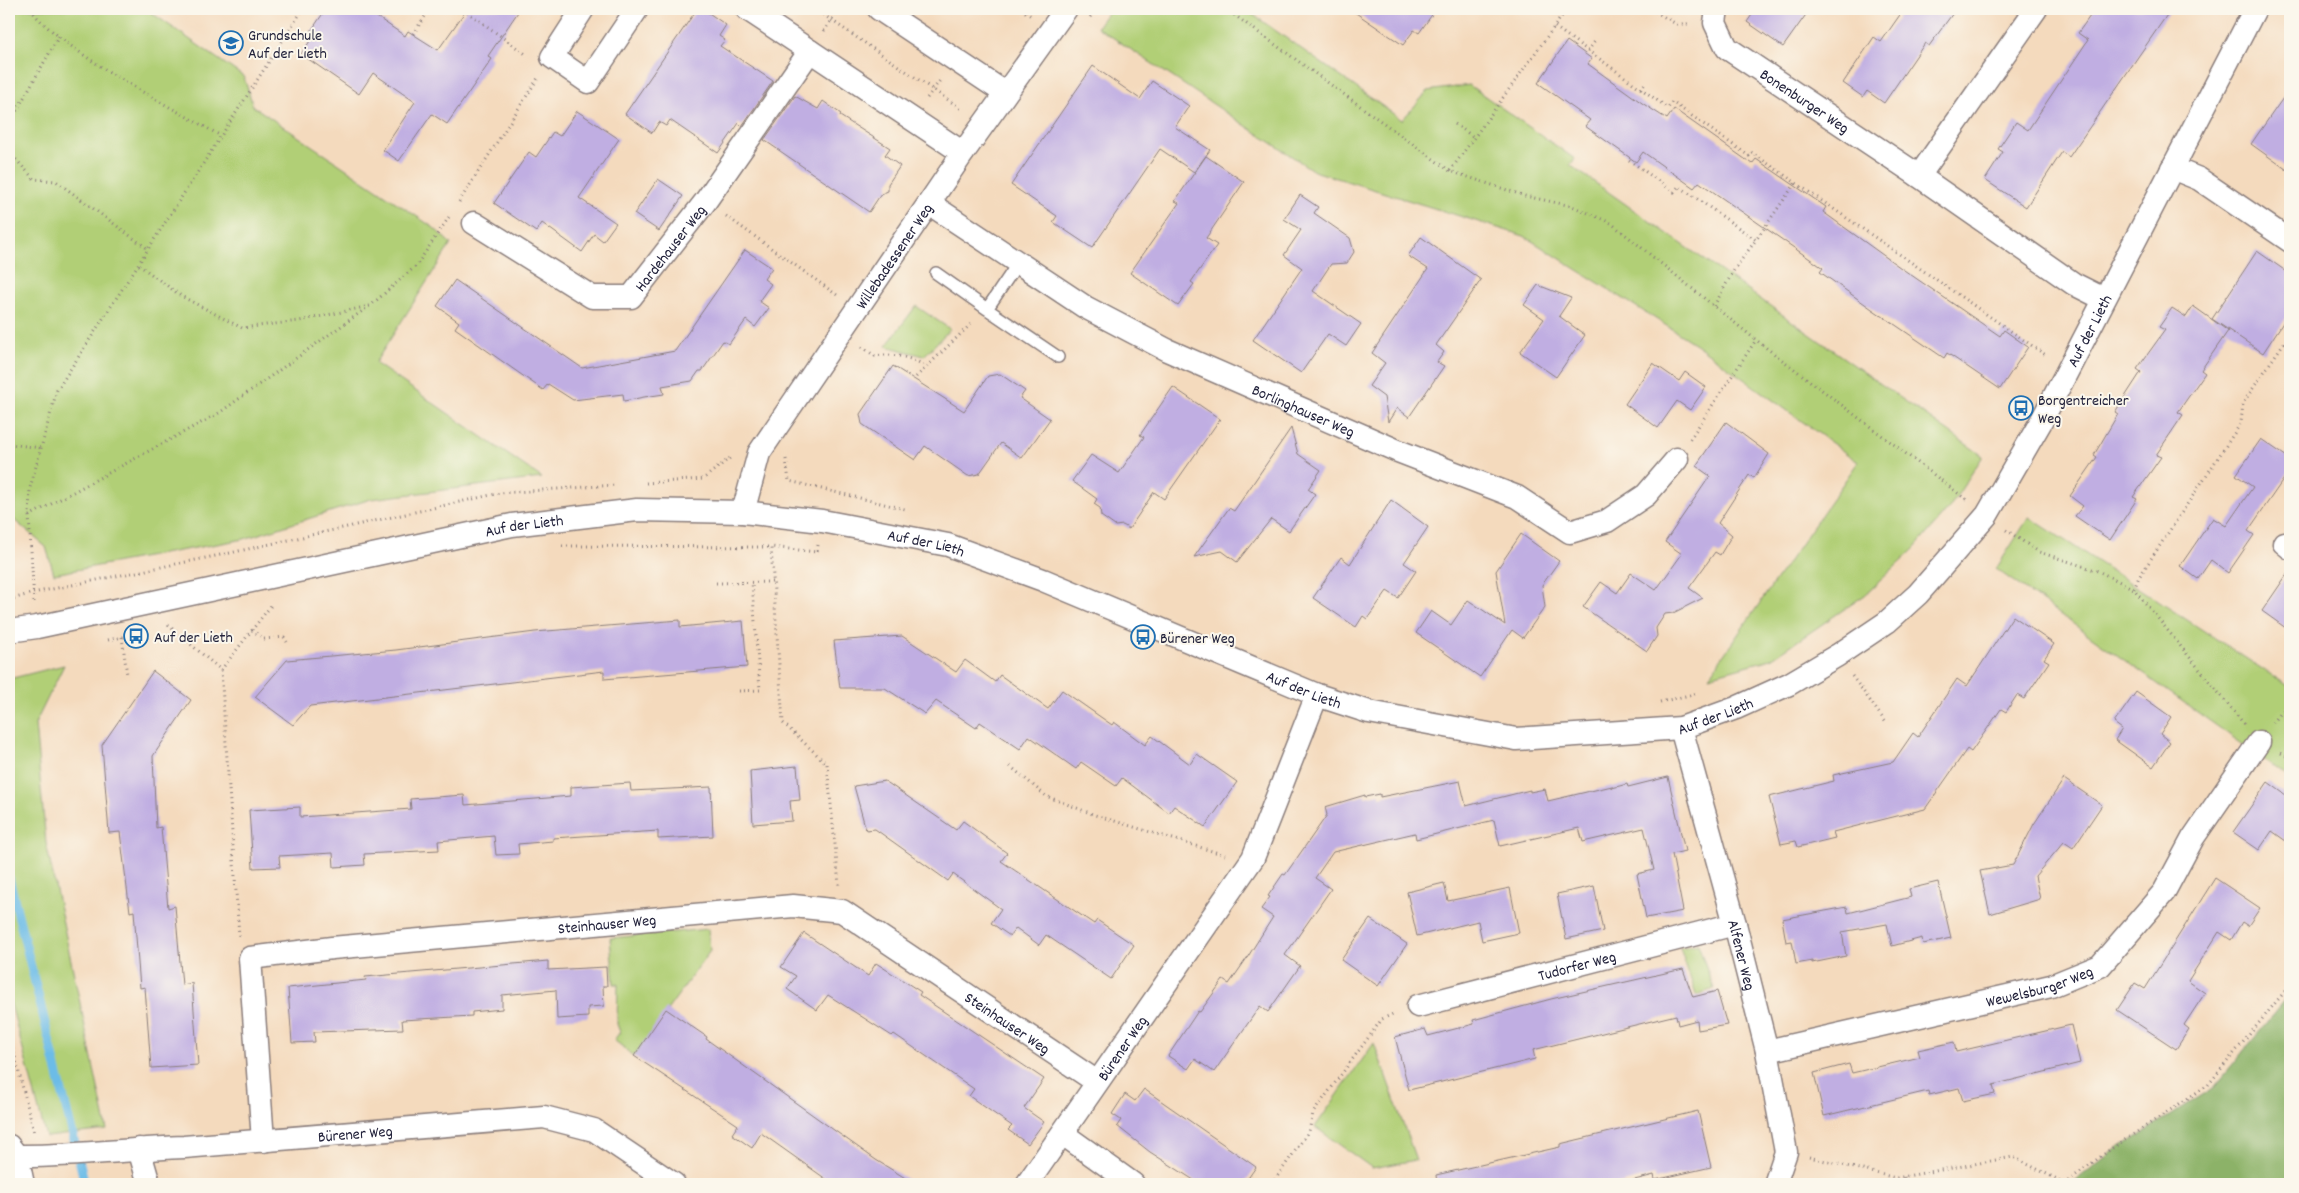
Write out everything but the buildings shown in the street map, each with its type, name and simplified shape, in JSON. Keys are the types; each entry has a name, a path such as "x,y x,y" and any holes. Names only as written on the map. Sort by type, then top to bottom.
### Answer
{"street":[{"path":"583,9 548,62 588,82 637,9"},
{"path":"747,9 964,154"},
{"path":"879,9 1005,93"},
{"name":"Willebadessener Weg","path":"743,512 759,453 1005,93 1066,9"},
{"path":"1918,176 2036,9"},
{"name":"Auf der Lieth","path":"9,631 37,627 512,525 637,510 743,512 822,521 948,545 1043,580 1318,695 1369,712 1516,739 1681,728 1736,708 1788,684 1838,655 1887,622 1918,594 1987,515 2042,420 2255,9"},
{"name":"Bonenburger Weg","path":"1716,16 1726,48 1918,176 2074,284 2104,299"},
{"name":"Hardehauser Weg","path":"474,223 592,297 631,297 705,202 810,51"},
{"path":"2172,168 2200,179 2290,242"},
{"name":"Borlinghauser Weg","path":"930,204 1085,307 1167,350 1398,451 1517,497 1570,532 1607,521 1646,495 1677,459"},
{"name":"Bürener Weg","path":"1027,1184 1250,863 1318,695"},
{"name":"Alfener Weg","path":"1681,728 1735,924 1767,1051 1786,1152"},
{"name":"Wewelsburger Weg","path":"1767,1051 2051,986 2100,966 2164,892 2193,838 2259,742"},
{"name":"Steinhauser Weg","path":"250,958 332,948 793,906 842,911 1097,1082"},
{"name":"Tudorfer Weg","path":"1418,1006 1735,924"},
{"path":"250,958 263,1141"},
{"name":"Bürener Weg","path":"20,1153 63,1157 139,1149 263,1141 544,1117 594,1130 674,1184"},
{"path":"1063,1134 1133,1184"},
{"path":"139,1149 149,1184"},
{"path":"1777,1184 1786,1152"},
{"path":"20,1153 23,1184"}],"lane":[{"path":"987,309 1018,263"},
{"path":"936,273 1058,356"}],"path":[{"path":"31,9 34,15 59,36 104,70 222,136"},
{"path":"37,627 28,516 30,488 57,390 303,9"},
{"path":"413,34 430,9"},
{"path":"28,516 219,413 370,306 416,266 548,62 463,9"},
{"path":"815,9 984,124"},
{"path":"1022,9 1027,13"},
{"path":"1226,9 1450,171 1525,196 1572,206 1611,223 1756,340 1987,515 2039,552 2098,571 2134,589 2259,742"},
{"path":"1450,171 1567,9"},
{"path":"1651,9 1676,24 1716,16"},
{"path":"1028,25 1036,13"},
{"path":"1555,27 1668,108 1672,102 1748,156 1752,152 2048,356"},
{"path":"9,124 59,36"},
{"path":"1588,51 1595,41"},
{"path":"913,120 954,59"},
{"path":"1641,89 1646,82"},
{"path":"1455,124 1475,138"},
{"path":"9,152 34,180 56,181 149,249"},
{"path":"1629,160 1674,192 1679,186 1756,240"},
{"path":"1714,306 1734,270 1796,182"},
{"path":"705,202 838,296"},
{"path":"139,265 181,296 242,328 299,321 370,306"},
{"path":"832,304 844,288"},
{"path":"916,377 987,309"},
{"path":"2134,589 2139,577 2242,423 2243,403 2290,334"},
{"path":"1677,459 1756,340"},
{"path":"859,345 875,356 884,354 913,360 926,367"},
{"path":"9,444 41,448"},
{"path":"645,483 703,479 729,460 734,452"},
{"path":"9,600 33,592 230,553 500,493 616,485"},
{"path":"554,546 771,547 817,552 828,490"},
{"path":"771,547 783,723 827,764 842,911"},
{"path":"739,691 760,690 752,582"},
{"path":"716,583 773,582"},
{"path":"162,599 168,626 222,670"},
{"path":"250,958 240,945 222,670 274,602 264,604"},
{"path":"117,610 127,674"},
{"path":"159,629 178,624"},
{"path":"252,630 264,639 284,637 287,642"},
{"path":"104,640 150,631"},
{"path":"1838,655 1887,724"},
{"path":"1010,766 1046,796 1095,815 1250,863"},
{"path":"1786,1152 1896,1178 2013,1157 2064,1184 2111,1149 2208,1085 2290,985"},
{"path":"1272,1184 1309,1131 1313,1113 1382,1019 1418,1006"},
{"path":"9,1033 37,1144 20,1153"},
{"path":"1904,1177 1906,1184"}],"green space":[{"path":"9,9 146,9 244,77 253,106 434,228 451,244 375,363 542,478 371,499 244,539 54,574 46,547 13,519 15,494 9,490"},
{"path":"1110,9 1245,9 1402,120 1428,91 1469,85 1575,159 1570,165 1983,456 1949,508 1914,549 1865,595 1771,659 1709,676 1858,462 1697,345 1524,236 1314,171 1097,27"},
{"path":"916,306 950,329 924,356 886,346"},
{"path":"2029,517 2290,687 2290,778 1996,569"},
{"path":"64,665 35,724 46,843 107,1130 46,1137 9,997 9,679"},
{"path":"708,929 710,951 634,1056 614,1040 620,1032 617,1024 618,984 614,984 610,938"},
{"path":"1698,944 1714,989 1696,995 1680,948"},
{"path":"2290,995 2290,1184 2071,1184 2112,1152 2212,1089"},
{"path":"1374,1043 1416,1160 1372,1168 1315,1127"}],"waterway":[{"path":"9,878 85,1184"}],"place":[{"name":"Grundschule Auf der Lieth","path":"231,43"},
{"name":"Borgentreicher Weg","path":"2021,408"},
{"name":"Auf der Lieth","path":"136,636"},
{"name":"Bürener Weg","path":"1143,637"}]}
